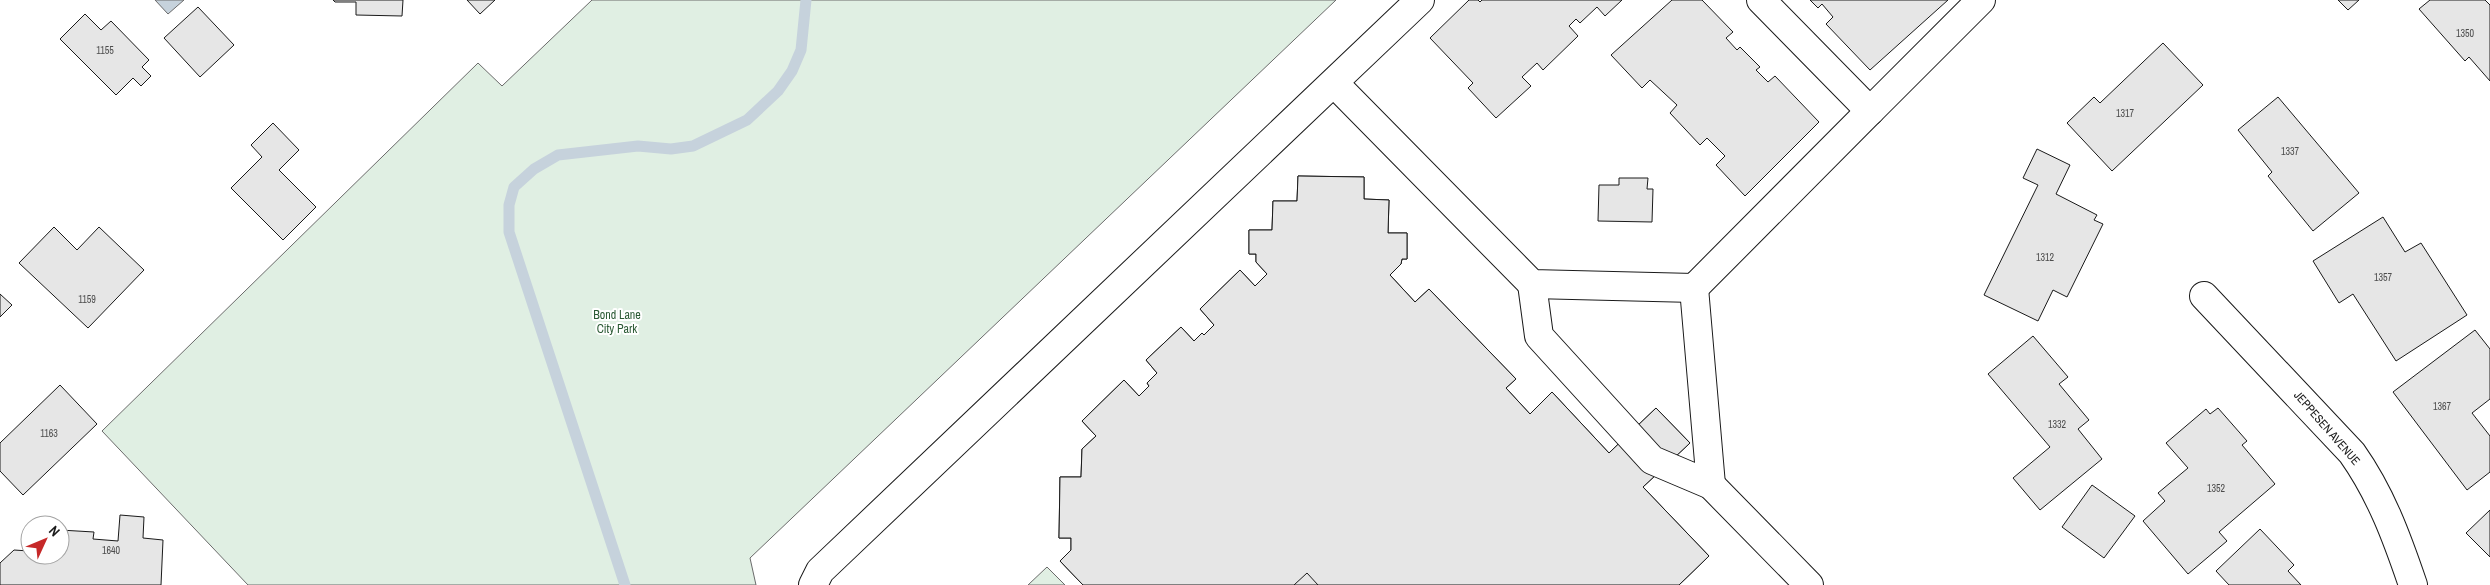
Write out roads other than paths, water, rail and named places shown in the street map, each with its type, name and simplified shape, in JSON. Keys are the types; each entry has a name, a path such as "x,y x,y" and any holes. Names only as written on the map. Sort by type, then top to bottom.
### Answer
{"street":[{"path":"813,585 820,571 1420,0"},
{"path":"1761,0 1870,111"},
{"path":"1532,284 1694,288 1981,0"},
{"path":"1334,83 1532,284 1539,336 1652,460 1711,485 1809,585"},
{"path":"1694,288 1711,485"},
{"name":"JEPPESEN AVENUE","path":"2204,296 2329,426 2368,476 2395,532 2413,585"}],"waterway":[{"path":"625,585 509,232 509,205 514,187 534,169 558,155 638,146 671,149 693,146 747,120 778,91 792,71 801,50 806,0"}],"park label":[{"name":"Bond Lane City Park","path":"617,322"}]}
